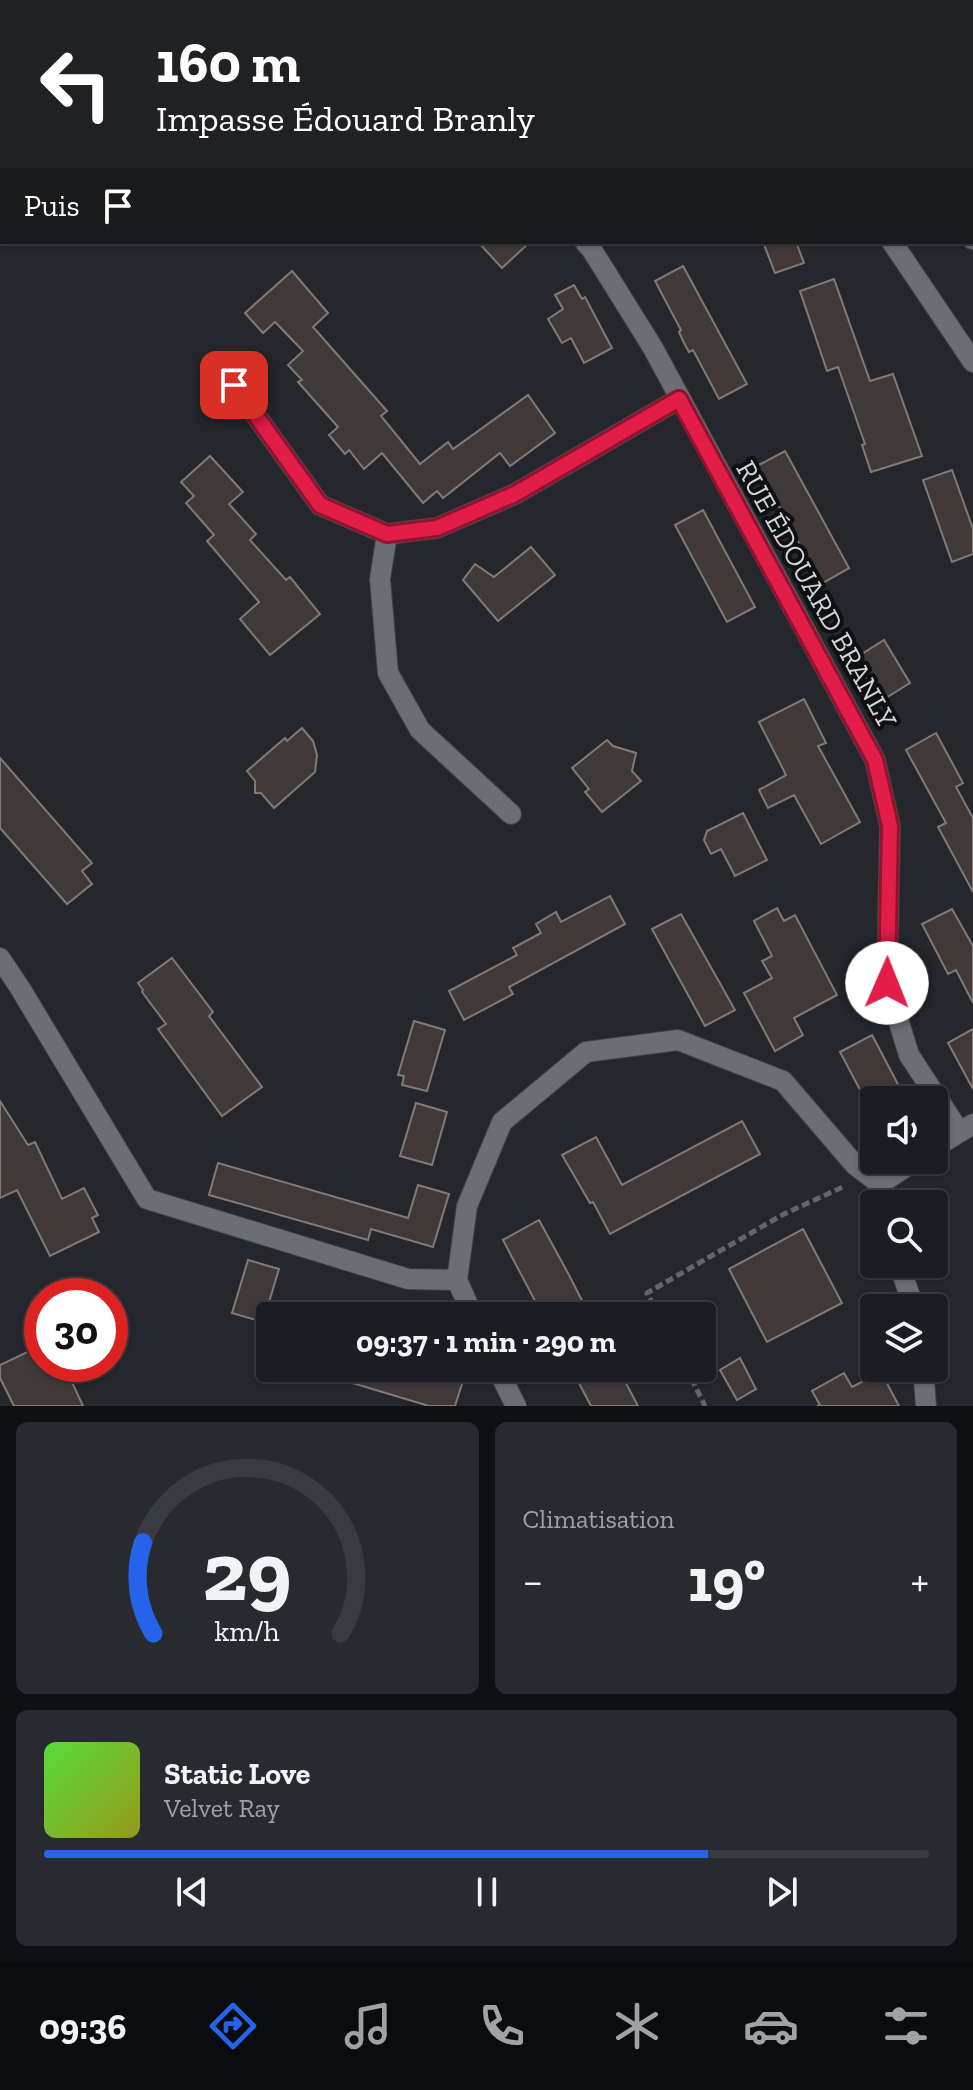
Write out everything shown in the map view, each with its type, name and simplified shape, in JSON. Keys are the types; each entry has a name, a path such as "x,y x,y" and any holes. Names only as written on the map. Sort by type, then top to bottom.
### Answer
{"street":[{"name":"RUE ÉDOUARD BRANLY","path":"587,244 653,348 875,760 890,826 887,983 909,1055 966,1128"},
{"path":"893,244 973,362"},
{"path":"234,385 320,505 387,534 437,528 515,494 679,399"},
{"path":"387,534 380,579 388,673 420,730 511,814"},
{"path":"0,958 147,1199 408,1279 457,1280"},
{"path":"467,1302 457,1280 467,1206 502,1122 586,1052 678,1040 783,1081 877,1188 896,1174"},
{"path":"948,1139 966,1128"},
{"path":"504,1382 516,1406"},
{"path":"924,1382 926,1406"}],"path":[{"path":"652,1302 647,1293 784,1214 877,1188"},
{"path":"693,1382 705,1406"}],"building":[{"path":"480,244 528,244 502,268"},
{"path":"764,244 797,244 804,263 775,273"},
{"path":"683,266 747,384 719,399 693,350 689,352 683,341 681,330 655,281"},
{"path":"292,271 328,313 313,327 387,411 381,416 420,464 448,442 453,449 528,395 555,433 510,466 500,453 443,498 437,491 423,503 382,453 364,469 349,450 345,454 329,435 338,427 298,382 302,380 288,365 303,351 275,322 263,333 245,313"},
{"path":"834,279 870,381 893,374 922,456 871,472 862,445 865,444 838,367 827,371 800,291"},
{"path":"574,285 582,299 585,297 612,348 584,363 571,338 562,343 548,319 563,309 555,295"},
{"path":"785,451 849,568 821,584 757,466"},
{"path":"210,456 243,492 229,504 256,534 250,540 286,580 290,577 320,614 270,655 240,619 259,602 207,541 214,535 186,503 194,496 181,482"},
{"path":"952,470 973,529 973,554 952,562 923,480"},
{"path":"703,510 755,607 727,622 675,525"},
{"path":"531,547 555,575 498,621 463,580 475,564 494,577"},
{"path":"884,640 910,683 881,701 854,659"},
{"path":"804,699 826,743 818,746 860,822 821,844 794,795 768,808 759,790 786,775 759,722"},
{"path":"302,728 313,741 317,755 315,772 274,808 261,793 255,793 255,781 247,771 285,738 287,741"},
{"path":"936,733 963,783 956,787 973,818 973,892 938,827 946,823 906,750"},
{"path":"607,740 613,746 636,753 632,771 641,781 602,812 585,792 589,789 572,768"},
{"path":"0,758 92,863 82,871 92,884 67,904 0,828"},
{"path":"743,813 767,860 735,876 721,849 711,854 704,840 707,831"},
{"path":"610,896 625,924 509,987 513,994 464,1020 449,991 517,955 513,948 541,933 536,924 556,912 561,922"},
{"path":"777,908 784,921 795,915 837,995 794,1018 803,1035 775,1051 744,993 772,978 762,961 772,956 754,921"},
{"path":"952,909 973,946 973,1003 956,970 948,974 922,924"},
{"path":"681,914 735,1010 705,1026 652,929"},
{"path":"172,958 213,1012 209,1016 262,1087 222,1116 158,1029 166,1024 138,983"},
{"path":"414,1021 445,1030 427,1091 402,1085 404,1076 398,1075"},
{"path":"973,1029 973,1089 948,1043"},
{"path":"872,1035 899,1086 860,1086 860,1090 840,1052"},
{"path":"0,1101 28,1145 35,1142 62,1199 84,1188 98,1215 92,1218 99,1232 50,1256 17,1190 0,1198"},
{"path":"416,1103 447,1112 432,1165 400,1156"},
{"path":"742,1121 760,1154 610,1234 562,1155 596,1137 622,1185"},
{"path":"218,1163 408,1218 418,1185 449,1194 433,1247 371,1229 368,1240 209,1195"},
{"path":"539,1220 583,1302 536,1302 503,1240"},
{"path":"803,1229 842,1303 767,1342 729,1269"},
{"path":"248,1260 279,1269 269,1302 256,1302 256,1320 232,1313"},
{"path":"24,1354 24,1382 72,1382 83,1406 14,1406 0,1378 0,1365"},
{"path":"740,1358 756,1389 737,1400 720,1370"},
{"path":"844,1373 852,1387 862,1382 886,1382 899,1406 817,1406 820,1405 812,1391"},
{"path":"349,1382 463,1382 455,1406 429,1406"},
{"path":"578,1382 625,1382 638,1406 591,1406"}],"route":[{"path":"234,385 320,505 387,534 437,528 515,494 679,399 875,760 890,826 887,983"}]}
